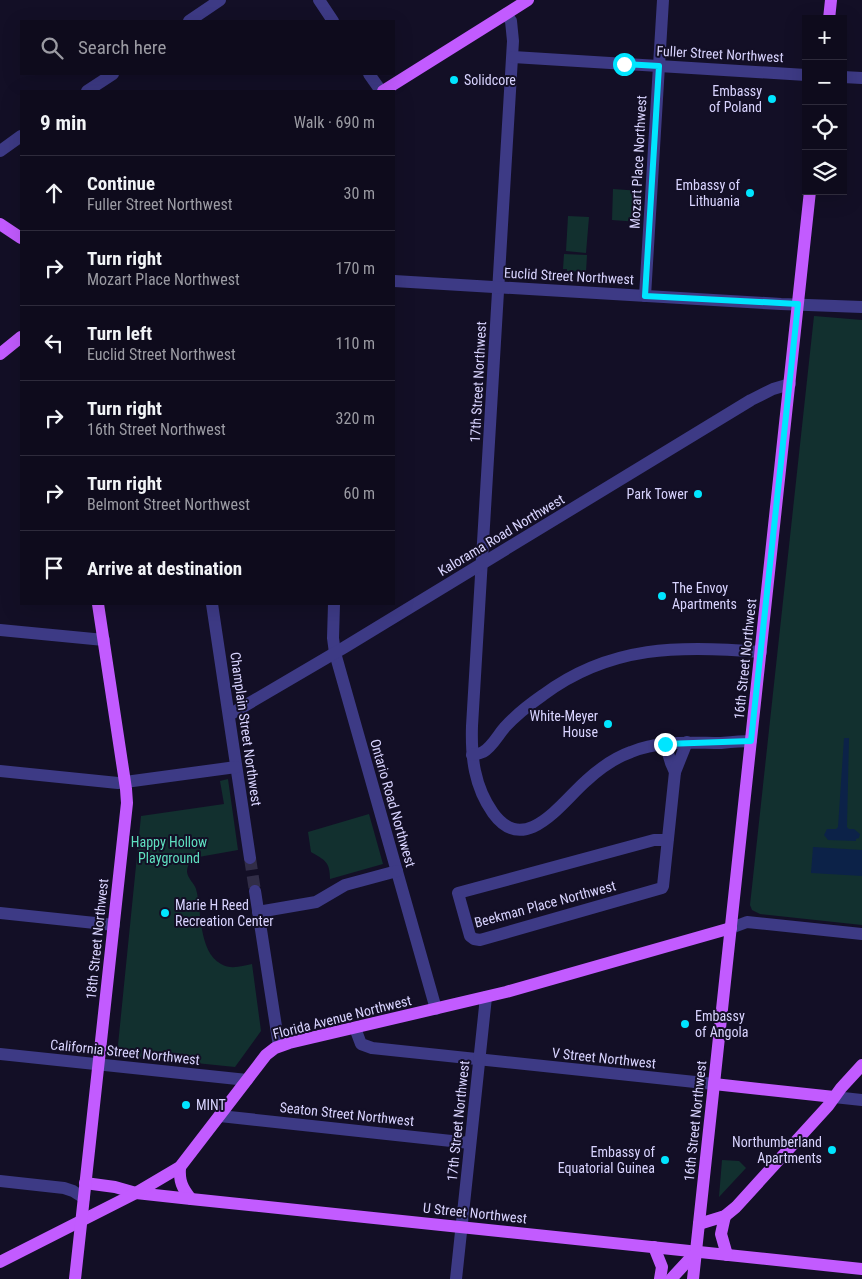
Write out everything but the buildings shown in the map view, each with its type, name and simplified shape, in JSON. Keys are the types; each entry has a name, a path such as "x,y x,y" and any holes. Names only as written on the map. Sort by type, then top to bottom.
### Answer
{"main road":[{"path":"384,90 528,0"},
{"path":"829,15 831,0"},
{"name":"16th Street Northwest","path":"693,1279 810,195"},
{"path":"0,224 20,237"},
{"path":"0,354 20,338"},
{"name":"18th Street Northwest","path":"76,1279 127,803 98,605"},
{"name":"Florida Avenue Northwest","path":"0,1262 136,1193 180,1167 266,1055 279,1046 486,997 731,928"},
{"path":"699,1224 725,1216 736,1207 862,1065"},
{"name":"V Street Northwest","path":"714,1084 834,1097"},
{"path":"180,1167 182,1186 191,1199"},
{"name":"U Street Northwest","path":"85,1183 115,1187 136,1193 862,1269"},
{"path":"725,1216 720,1234 727,1255"},
{"path":"654,1247 662,1267 660,1279"},
{"path":"671,1279 696,1252"}],"street":[{"path":"190,20 220,0"},
{"path":"319,0 332,20"},
{"name":"Mozart Place Northwest","path":"645,296 663,0"},
{"name":"17th Street Northwest","path":"506,14 512,21 513,31 472,755 478,782 490,808 502,823 520,830 532,828 543,821 593,775 620,757 645,747 687,742 751,741"},
{"name":"Fuller Street Northwest","path":"512,57 802,75"},
{"path":"89,90 111,75"},
{"path":"370,75 381,90"},
{"path":"847,77 862,78"},
{"path":"0,151 20,137"},
{"name":"Euclid Street Northwest","path":"395,280 645,296 862,307"},
{"name":"Kalorama Road Northwest","path":"229,715 335,653 751,400 773,389 790,384"},
{"name":"Champlain Street Northwest","path":"212,605 250,858"},
{"name":"Ontario Road Northwest","path":"334,605 333,638 335,653 436,1009"},
{"path":"0,630 104,640"},
{"path":"472,755 480,754 487,749 506,726 543,694 571,677 601,664 637,653 672,648 761,652"},
{"name":"Beekman Place Northwest","path":"668,840 654,840 458,893 470,936 480,940 662,888 668,840 675,772 687,742"},
{"name":"Beekman Place Northwest","path":"665,744 675,772"},
{"path":"0,771 125,783 236,767"},
{"path":"258,912 316,902 345,885 397,871"},
{"path":"255,892 279,1046"},
{"path":"0,912 114,925"},
{"path":"731,928 747,922 862,934"},
{"name":"17th Street Northwest","path":"456,1279 486,997"},
{"name":"V Street Northwest","path":"354,1028 361,1044 368,1047 714,1084"},
{"name":"California Street Northwest","path":"0,1054 247,1080"},
{"name":"V Street Northwest","path":"834,1097 862,1100"},
{"name":"Seaton Street Northwest","path":"220,1116 470,1143"},
{"path":"0,1181 64,1188 84,1198"}],"green space":[{"path":"613,189 641,191 639,222 612,220"},
{"path":"568,216 589,217 586,253 566,251"},
{"path":"564,254 587,255 586,272 563,269"},
{"path":"814,316 862,320 862,925 760,914 752,910 750,905"},
{"name":"Marie H Reed Recreation Center","path":"228,779 238,850 193,858 187,872 196,889 202,930 208,950 214,958 225,966 236,967 252,964 261,1031 235,1067 117,1055 141,816 224,804 220,781"},
{"path":"369,814 383,864 330,879 326,862 311,852 308,832"},
{"path":"722,1160 739,1161 746,1168 719,1197"}],"water":[{"path":"844,738 849,738 847,827 854,829 860,834 856,841 828,840 824,835 827,829 836,829 838,827"},
{"path":"813,847 862,850 862,876 811,873"}],"tunnel":[{"path":"250,858 255,891"}],"place":[{"name":"Solidcore","path":"454,80"},
{"name":"Embassy of Poland","path":"772,99"},
{"name":"Embassy of Lithuania","path":"750,193"},
{"name":"Park Tower","path":"698,494"},
{"name":"The Envoy Apartments","path":"662,596"},
{"name":"White-Meyer House","path":"608,724"},
{"name":"Marie H Reed Recreation Center","path":"165,913"},
{"name":"Embassy of Angola","path":"685,1024"},
{"name":"MINT","path":"186,1105"},
{"name":"Northumberland Apartments","path":"832,1150"},
{"name":"Embassy of Equatorial Guinea","path":"665,1160"}],"route":[{"path":"624,64 659,66 645,296 798,304 751,741 665,744"}],"park label":[{"name":"Happy Hollow Playground","path":"169,850"}]}
